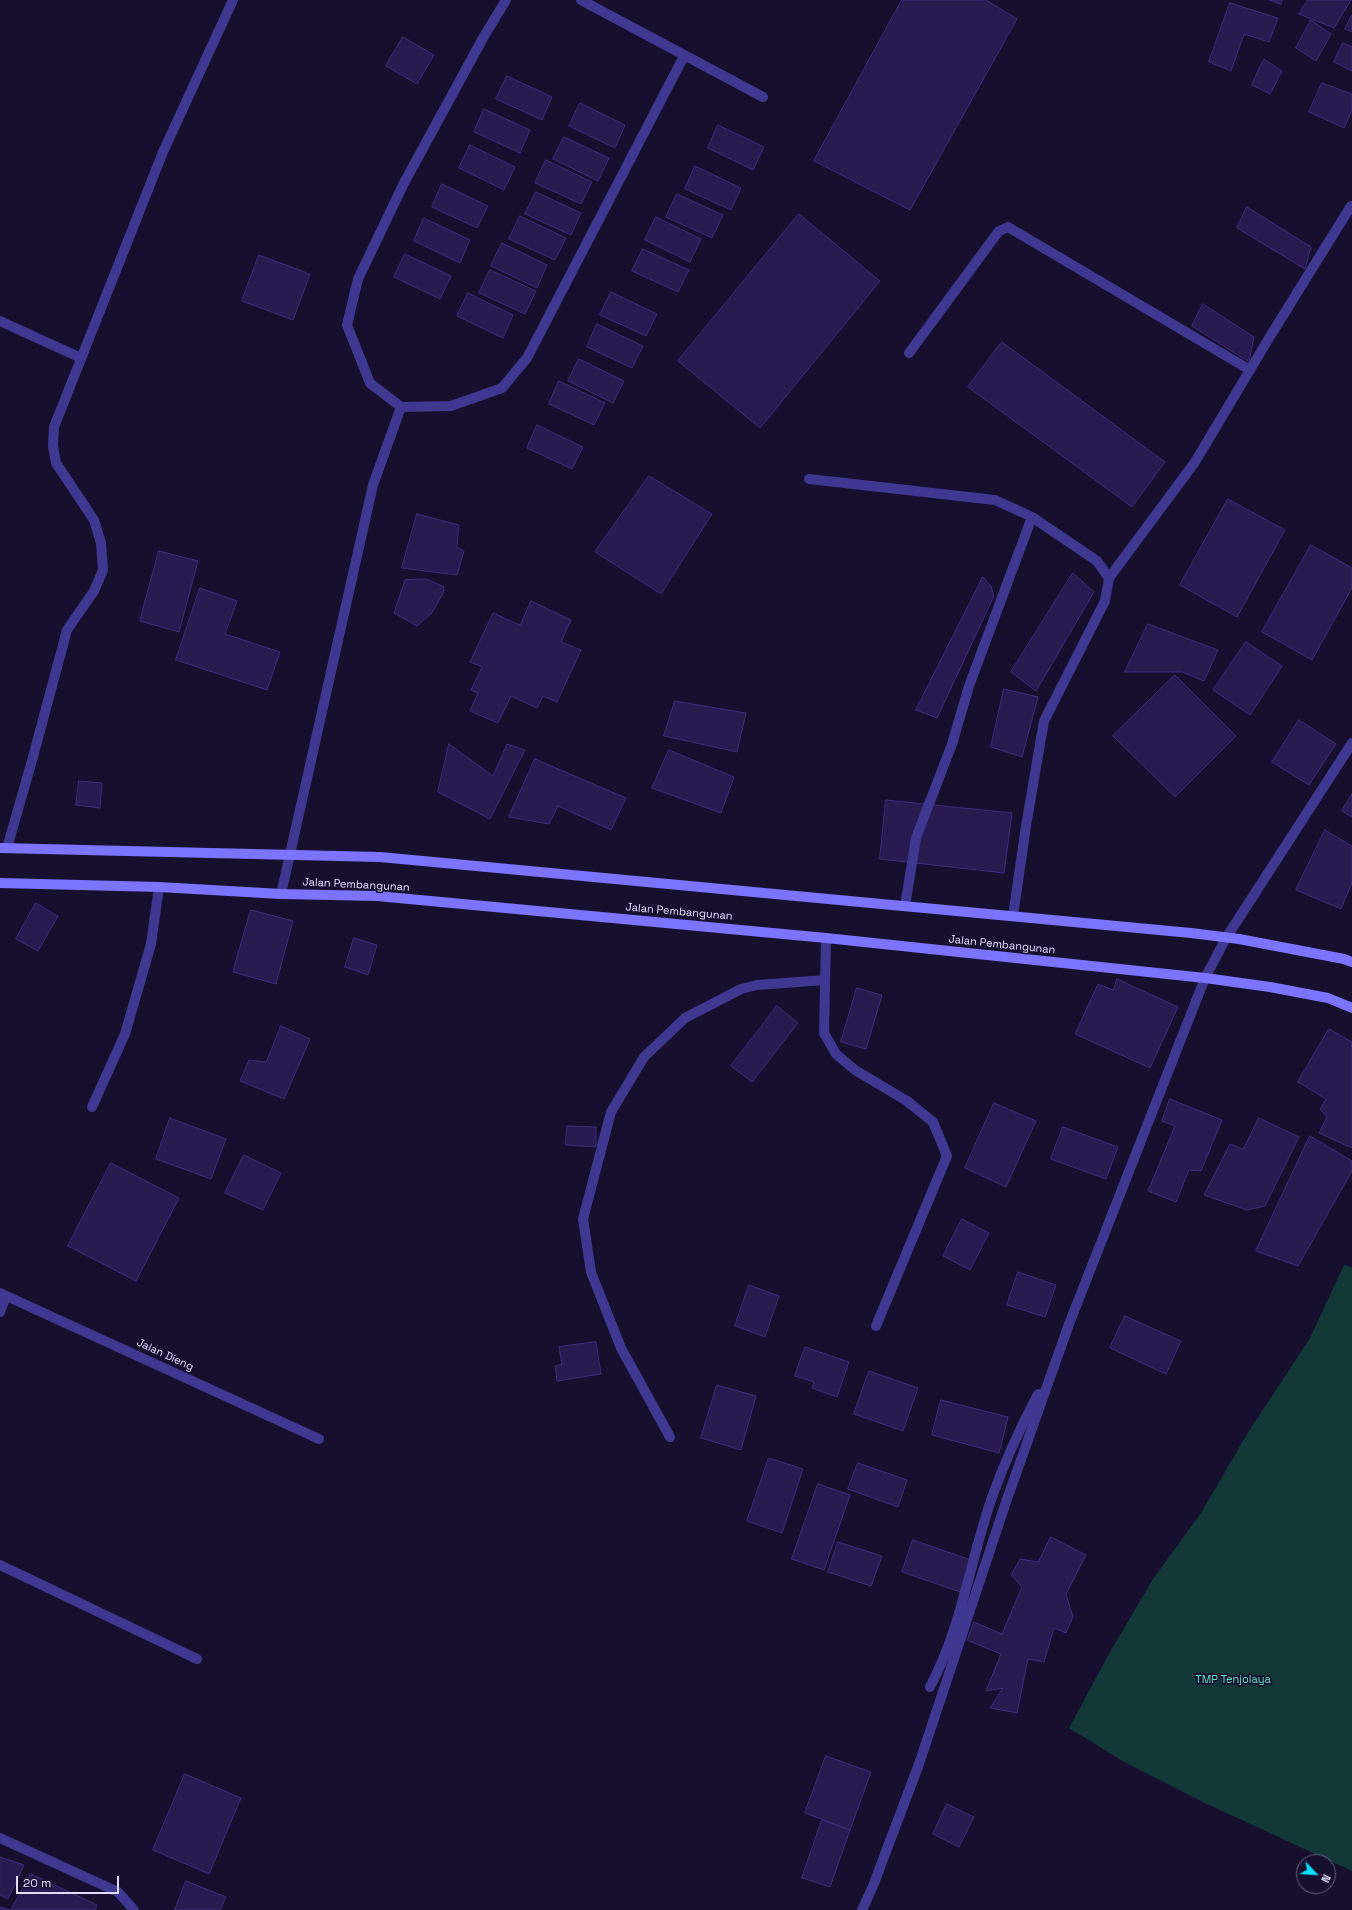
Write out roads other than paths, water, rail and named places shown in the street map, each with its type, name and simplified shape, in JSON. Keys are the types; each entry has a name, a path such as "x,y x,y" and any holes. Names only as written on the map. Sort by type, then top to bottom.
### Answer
{"main road":[{"path":"3,848 380,857 1013,916 1226,938 1344,959 1352,962"},
{"name":"Jalan Pembangunan","path":"0,883 158,887 281,894 377,896 826,938 1205,978 1270,986 1328,998 1352,1008"}],"street":[{"path":"3,848 33,757 67,630 94,591 102,570 101,543 94,520 56,463 53,446 54,427 80,358 163,152 233,0"},
{"path":"506,0 483,38 404,183 358,279 347,325 370,383 400,407 451,406 502,388 527,358 684,56"},
{"path":"581,0 763,98"},
{"path":"1013,916 1026,826 1044,721 1105,602 1109,578 1195,462 1351,206"},
{"path":"909,352 999,231 1008,226 1250,370"},
{"path":"0,321 80,358"},
{"path":"281,894 373,485 400,407"},
{"path":"809,479 995,500 1032,517 1097,561 1109,578"},
{"path":"905,906 916,838 952,744 969,686 1032,517"},
{"path":"862,1910 873,1886 919,1764 1006,1502 1054,1364 1205,978 1226,938 1352,742"},
{"path":"92,1107 125,1034 151,944 158,887"},
{"path":"826,938 824,1033 836,1054 855,1070 907,1100 933,1122 947,1156 876,1326"},
{"path":"670,1437 621,1348 591,1272 583,1219 611,1112 644,1057 685,1018 741,990 757,985 825,980"},
{"path":"0,1312 3,1295"},
{"name":"Jalan Dieng","path":"3,1295 319,1439"},
{"path":"930,1687 940,1667 965,1593 991,1500 1014,1439 1054,1364"},
{"path":"0,1565 197,1659"},
{"path":"0,1838 118,1892 134,1910"}],"park label":[{"name":"TMP Tenjolaya","path":"1233,1680"}]}
